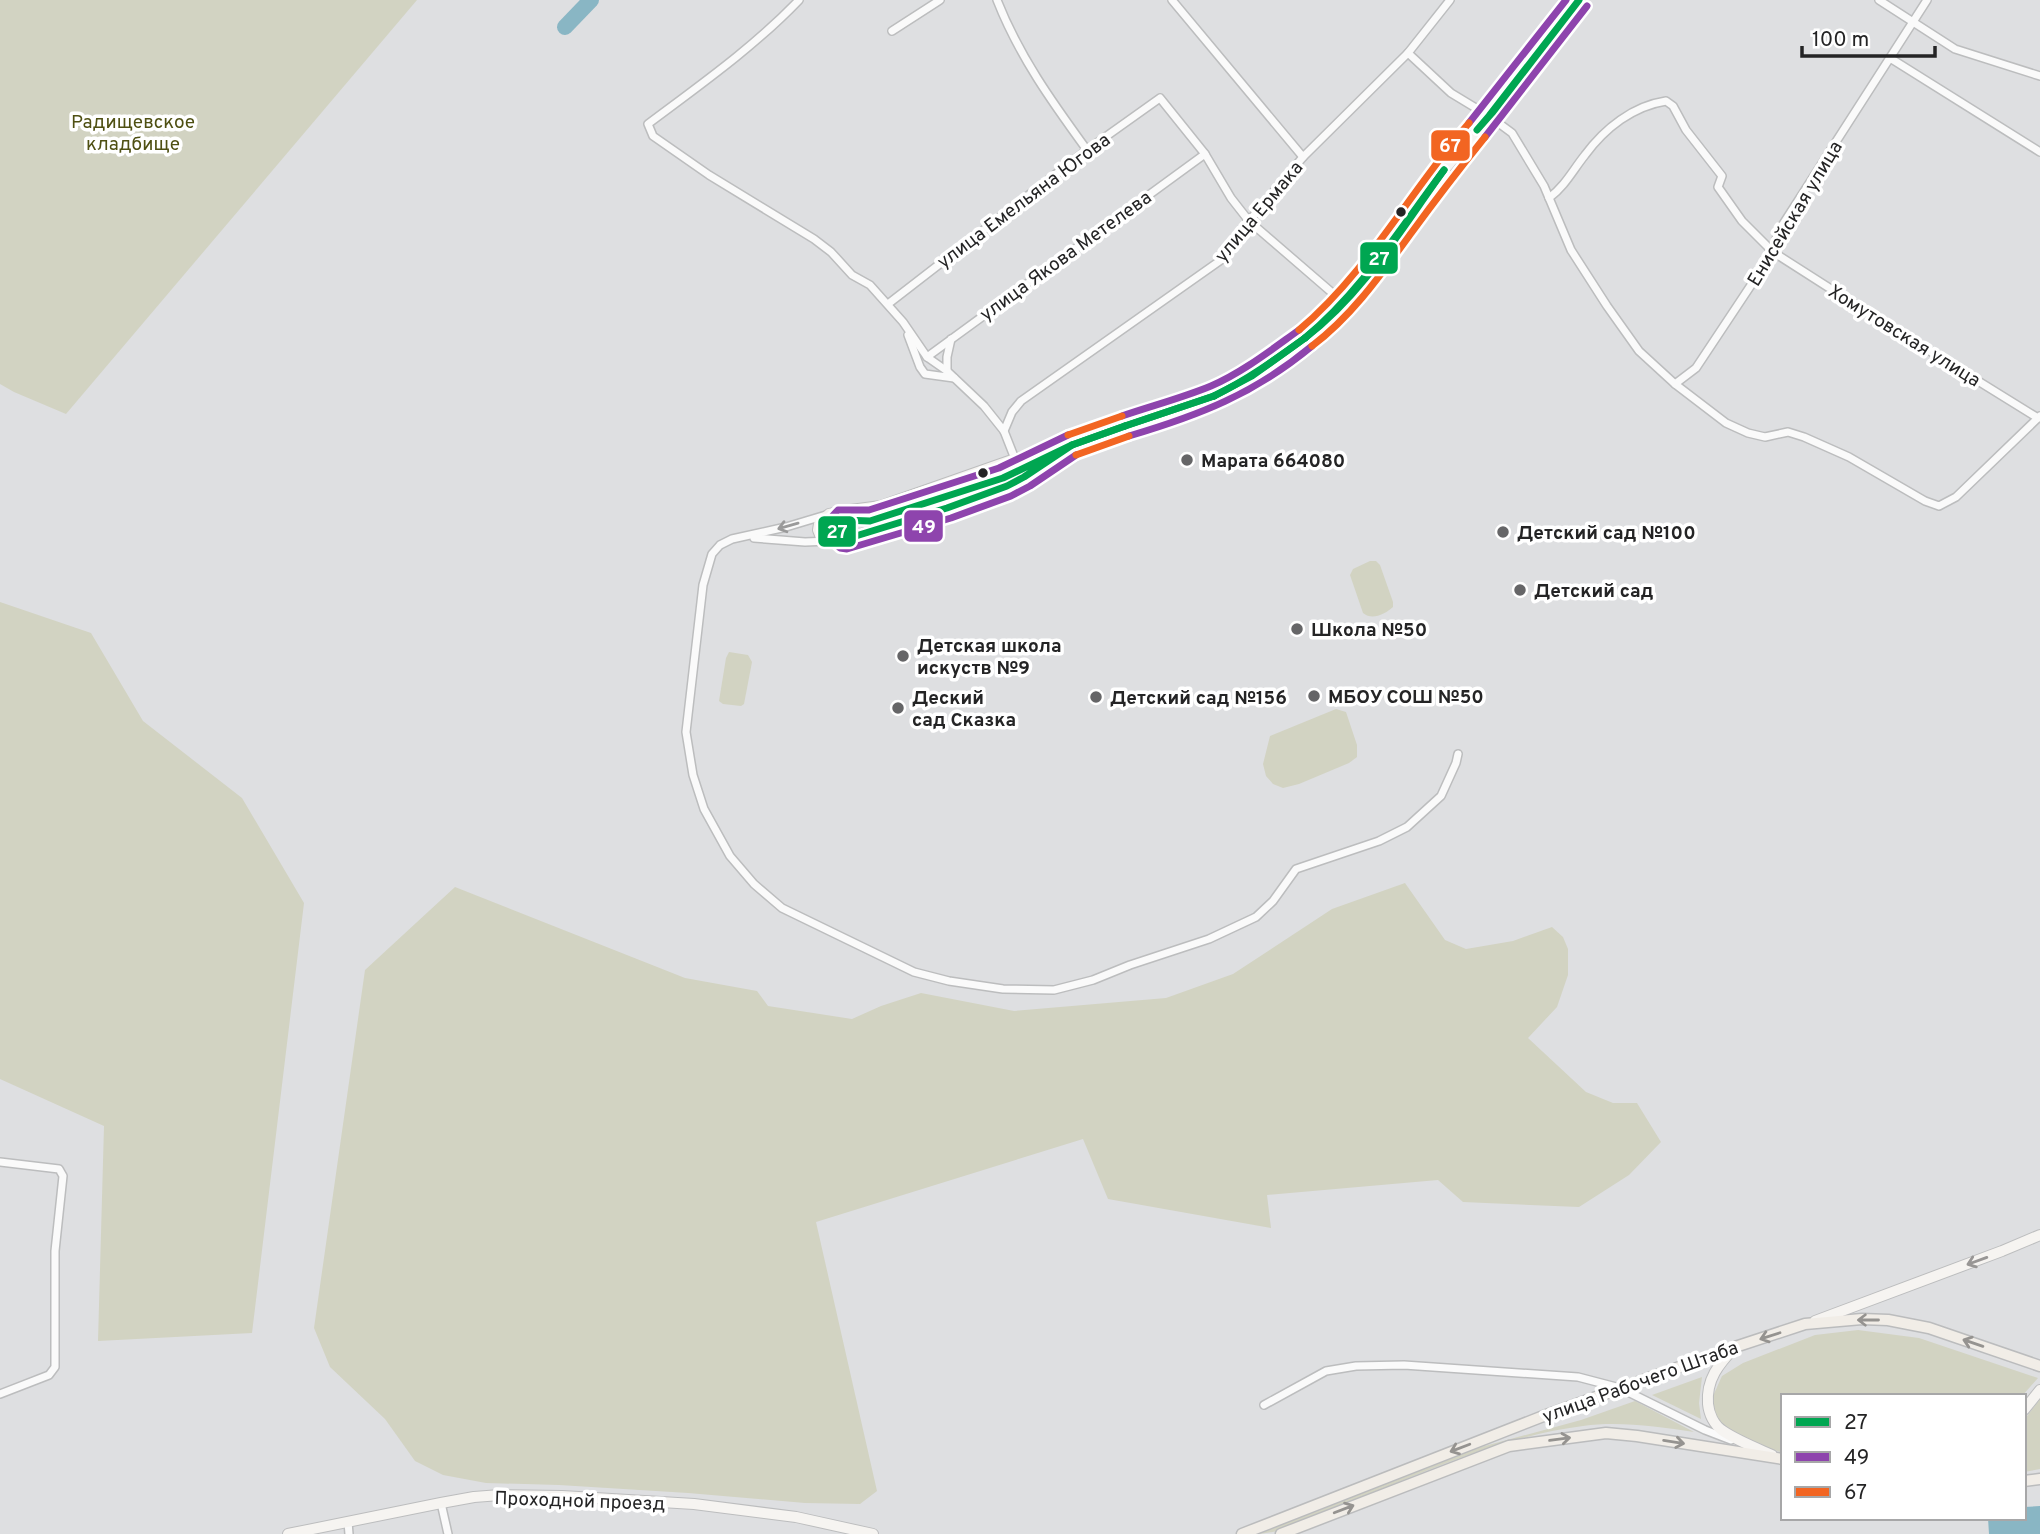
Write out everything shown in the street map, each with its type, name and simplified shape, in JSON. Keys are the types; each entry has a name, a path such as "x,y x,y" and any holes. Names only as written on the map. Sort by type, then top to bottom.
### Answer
{"main road":[{"path":"1068,446 1009,486 957,505 846,539 831,541 820,535 818,530 819,524 829,514 881,506 1015,459 1068,446 1214,396 1238,384 1309,335 1344,303 1368,274 1444,170 1579,0"},
{"name":"улица Рабочего Штаба","path":"1242,1534 1620,1388 1805,1324 2040,1235"},
{"path":"1805,1324 1862,1319 1888,1320 1929,1328 2040,1366"},
{"path":"1735,1347 1710,1379 1707,1392 1713,1420 1722,1430 1781,1458"},
{"path":"2026,1408 2040,1390"},
{"name":"улица Рабочего Штаба","path":"1281,1534 1509,1446 1606,1433 1781,1458"},
{"name":"Проходной проезд","path":"288,1534 441,1503 500,1495 694,1504 796,1517 873,1534"}],"street":[{"path":"799,0 765,33 648,124 653,136 814,239 831,252 852,275 870,285 903,322 927,357 947,371 984,406 1004,431 1015,459"},
{"path":"891,32 940,0"},
{"path":"997,0 1005,21 1037,81 1087,150"},
{"path":"1172,0 1303,157"},
{"name":"улица Ермака","path":"1004,431 1012,412 1021,401 1221,260 1249,221 1303,157 1408,53 1450,0"},
{"path":"1879,0 1955,49 2040,76"},
{"name":"Енисейская улица","path":"1675,384 1696,368 1773,252 1778,232 1927,0"},
{"path":"1408,53 1451,93 1513,133 1549,198 1572,250 1639,351 1675,384 1726,423 1748,433 1765,436 1788,432 1804,437 1850,457 1925,501 1939,506 1956,497 2039,417"},
{"path":"1890,58 2040,152"},
{"name":"улица Емельяна Югова","path":"888,304 1087,150 1160,98 1205,154"},
{"name":"Хомутовская улица","path":"1549,198 1568,179 1586,153 1621,117 1666,101 1673,106 1686,130 1722,176 1718,187 1742,221 1773,252 2039,417"},
{"path":"1205,154 1231,198 1249,221 1344,303"},
{"name":"улица Якова Метелева","path":"927,357 1205,154"},
{"path":"903,322 925,374 954,378"},
{"path":"947,371 951,339"},
{"path":"829,514 732,539 720,545 712,554 703,585 686,732 693,775 704,809 730,856 754,884 782,908 914,972 949,981 1003,989 1054,990 1093,980 1209,939 1256,917 1273,901 1296,869 1379,841 1407,828 1441,796 1458,754"},
{"path":"747,537 805,542 831,541"},
{"path":"0,1162 59,1169 63,1176 55,1251 55,1367 49,1375 0,1394"},
{"path":"1264,1405 1326,1371 1356,1366 1404,1365 1578,1377 1620,1388 1705,1430 1781,1458"},
{"path":"441,1503 448,1534"},
{"path":"348,1522 349,1534"}],"green space":[{"name":"Радищевское кладбище","path":"0,0 417,0 66,414 0,384"},
{"path":"1376,561 1380,565 1393,602 1390,610 1374,616 1363,613 1350,575 1353,569"},
{"path":"0,602 91,633 143,721 242,798 304,903 252,1333 98,1341 104,1126 0,1079"},
{"path":"729,652 748,655 752,662 744,704 741,706 719,701"},
{"path":"1336,709 1346,712 1357,745 1357,757 1299,784 1283,788 1273,784 1266,776 1263,764 1270,736"},
{"path":"1405,883 1445,940 1466,949 1513,941 1552,927 1563,937 1568,949 1568,975 1557,1007 1528,1038 1586,1092 1613,1103 1637,1103 1661,1142 1629,1175 1579,1207 1463,1202 1438,1180 1267,1195 1271,1228 1108,1199 1083,1139 816,1222 877,1491 860,1504 486,1483 443,1475 415,1461 385,1419 330,1367 314,1328 365,970 455,887 685,978 757,991 768,1006 852,1019 921,993 1014,1011 1166,998 1233,974 1332,909"},
{"path":"1858,1330 1919,1338 2038,1378 2024,1394 1781,1394 1781,1452 1727,1433 1715,1417 1713,1396 1722,1376 1743,1363 1815,1335"},
{"path":"1702,1377 1699,1403 1701,1419 1652,1395"},
{"path":"2040,1399 2040,1469 2026,1472 2026,1417"},
{"path":"1635,1401 1694,1432 1611,1424 1529,1436 1451,1462 1299,1524 1254,1534 1470,1450 1581,1420"}],"water":[{"path":"2040,1506 2040,1534 1989,1534 1988,1520 2026,1520 2026,1507"}],"waterway":[{"path":"565,27 591,0"}],"transit line":[{"name":"49","path":"1469,123 1566,0"},
{"name":"27","path":"1579,0 1492,113 1477,130 1489,116 1579,0"},
{"name":"49","path":"1485,137 1587,6"},
{"name":"67","path":"1299,330 1347,283 1469,123"},
{"name":"67","path":"1312,346 1341,321 1366,293 1485,137"},
{"name":"27","path":"1305,338 1345,300 1444,170"},
{"name":"27","path":"1305,338 1326,321 1363,281 1444,170"},
{"name":"49","path":"1122,416 1211,386 1257,360 1299,330"},
{"name":"27","path":"1214,396 1250,376 1305,338"},
{"name":"27","path":"1214,396 1252,376 1305,338"},
{"name":"49","path":"1129,436 1225,401 1269,377 1312,346"},
{"name":"27","path":"1125,426 1214,396"},
{"name":"27","path":"1125,426 1214,396"},
{"name":"67","path":"1068,435 1122,416"},
{"name":"27","path":"1072,445 1125,426"},
{"name":"27","path":"1072,445 1125,426"},
{"name":"49","path":"1068,435 999,468 869,510 838,510 826,523 827,536 840,548 847,549 951,518 1011,496 1076,455"},
{"name":"67","path":"1076,455 1129,436"},
{"name":"27","path":"1072,445 1007,486 947,508 846,539 837,532 836,527 842,520 870,521 1003,478 1072,445"}],"place":[{"name":"Марата 664080","path":"1187,460"},
{"name":"Детский сад №100","path":"1503,532"},
{"name":"Детский сад","path":"1520,590"},
{"name":"Школа №50","path":"1297,629"},
{"name":"Детская школа искуств №9","path":"903,656"},
{"name":"МБОУ СОШ №50","path":"1314,696"},
{"name":"Детский сад №156","path":"1096,697"},
{"name":"Деский сад Сказка","path":"898,708"}]}
